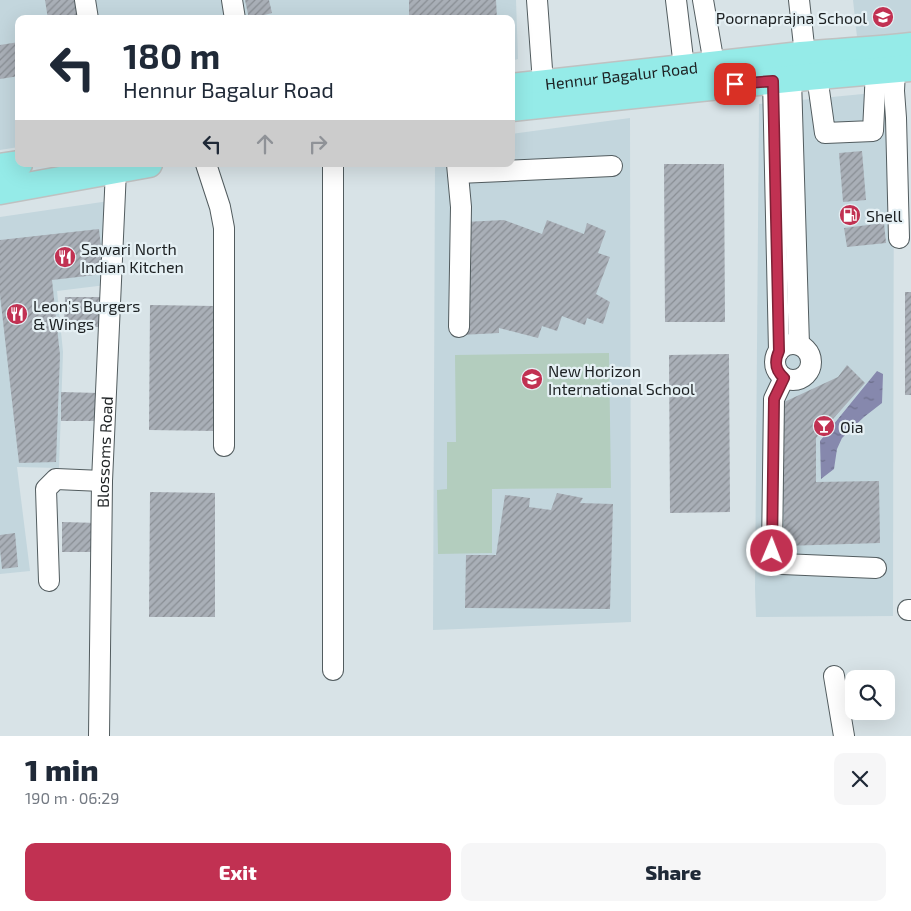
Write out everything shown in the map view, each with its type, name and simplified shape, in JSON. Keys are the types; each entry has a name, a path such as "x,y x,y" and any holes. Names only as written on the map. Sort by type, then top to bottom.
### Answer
{"main road":[{"name":"Hennur Bagalur Road","path":"515,108 782,80 811,65 872,50 911,46"},
{"name":"Hennur Bagalur Road","path":"515,86 714,64 811,65 894,70"},
{"path":"0,167 15,165"},
{"path":"0,191 132,167"}],"street":[{"path":"85,0 87,15"},
{"path":"232,0 234,15"},
{"path":"537,0 543,83"},
{"path":"676,0 684,67"},
{"path":"703,0 714,64"},
{"path":"799,0 825,134 873,131 894,70"},
{"path":"894,70 894,91 903,118 899,238"},
{"path":"782,80 798,345"},
{"path":"779,351 788,345 798,345 810,357 810,369 802,378 790,380 779,374 775,362 779,351 782,80"},
{"path":"459,328 460,207 458,168 612,166"},
{"path":"207,167 220,207 224,228 224,446"},
{"path":"333,167 333,670"},
{"name":"Blossoms Road","path":"99,736 102,481 116,170"},
{"path":"784,378 774,399 772,551 774,557 782,564 876,568"},
{"path":"49,581 46,489 56,479 102,481"},
{"path":"834,676 844,736"}],"shaded area":[{"path":"0,0 516,0 518,59 515,60 515,15 15,15 15,148 0,150"},
{"name":"Poornaprajna School","path":"853,0 911,0 911,33 857,37"},
{"path":"894,91 893,616 756,617 759,104"},
{"name":"New Horizon International School","path":"630,118 631,622 433,630 435,167 515,167 515,133"},
{"path":"109,201 106,285 57,291 63,352 59,468 17,467 30,571 0,574 0,217"}],"green space":[{"path":"609,353 611,488 492,489 492,553 438,554 437,490 447,489 447,442 456,442 455,355"}],"water":[{"path":"877,371 883,374 882,403 842,438 837,449 834,469 821,479 820,441"}],"building":[{"path":"45,0 79,0 81,15 47,15"},
{"path":"245,0 269,0 272,13 248,15"},
{"path":"409,0 496,0 497,15 409,15"},
{"path":"15,43 15,77 0,79 0,45"},
{"path":"862,151 866,200 843,202 839,153"},
{"path":"664,164 724,164 725,322 665,322"},
{"path":"504,220 542,234 547,220 584,234 587,223 606,231 598,253 610,257 596,294 610,302 603,324 587,318 585,325 562,316 557,331 542,326 538,338 499,328 499,333 461,335 464,222"},
{"path":"884,223 886,243 847,247 844,228"},
{"path":"99,229 104,274 52,280 60,355 56,462 19,463 0,295 0,240"},
{"path":"905,292 911,292 911,395 905,395"},
{"path":"65,297 103,297 103,327 64,327"},
{"path":"150,305 215,306 214,431 149,430"},
{"path":"729,354 730,512 670,513 669,355"},
{"path":"847,365 865,383 816,438 816,482 879,481 880,543 784,546 782,403 838,377"},
{"path":"61,392 99,393 99,421 61,421"},
{"path":"150,492 215,493 215,617 149,617"},
{"path":"557,493 583,498 580,503 613,504 610,609 465,608 466,555 496,555 505,495 530,498 529,507 551,510"},
{"path":"62,522 99,523 98,552 62,552"},
{"path":"15,533 18,567 2,569 0,535"}],"place":[{"name":"Poornaprajna School","path":"883,17"},
{"name":"Shell","path":"850,215"},
{"name":"Sawari North Indian Kitchen","path":"65,257"},
{"name":"Leon's Burgers & Wings","path":"17,314"},
{"name":"New Horizon International School","path":"532,379"},
{"name":"Oia","path":"824,426"}],"route":[{"path":"735,84 773,81 779,351 775,362 779,374 784,378 774,399 772,551"}]}
